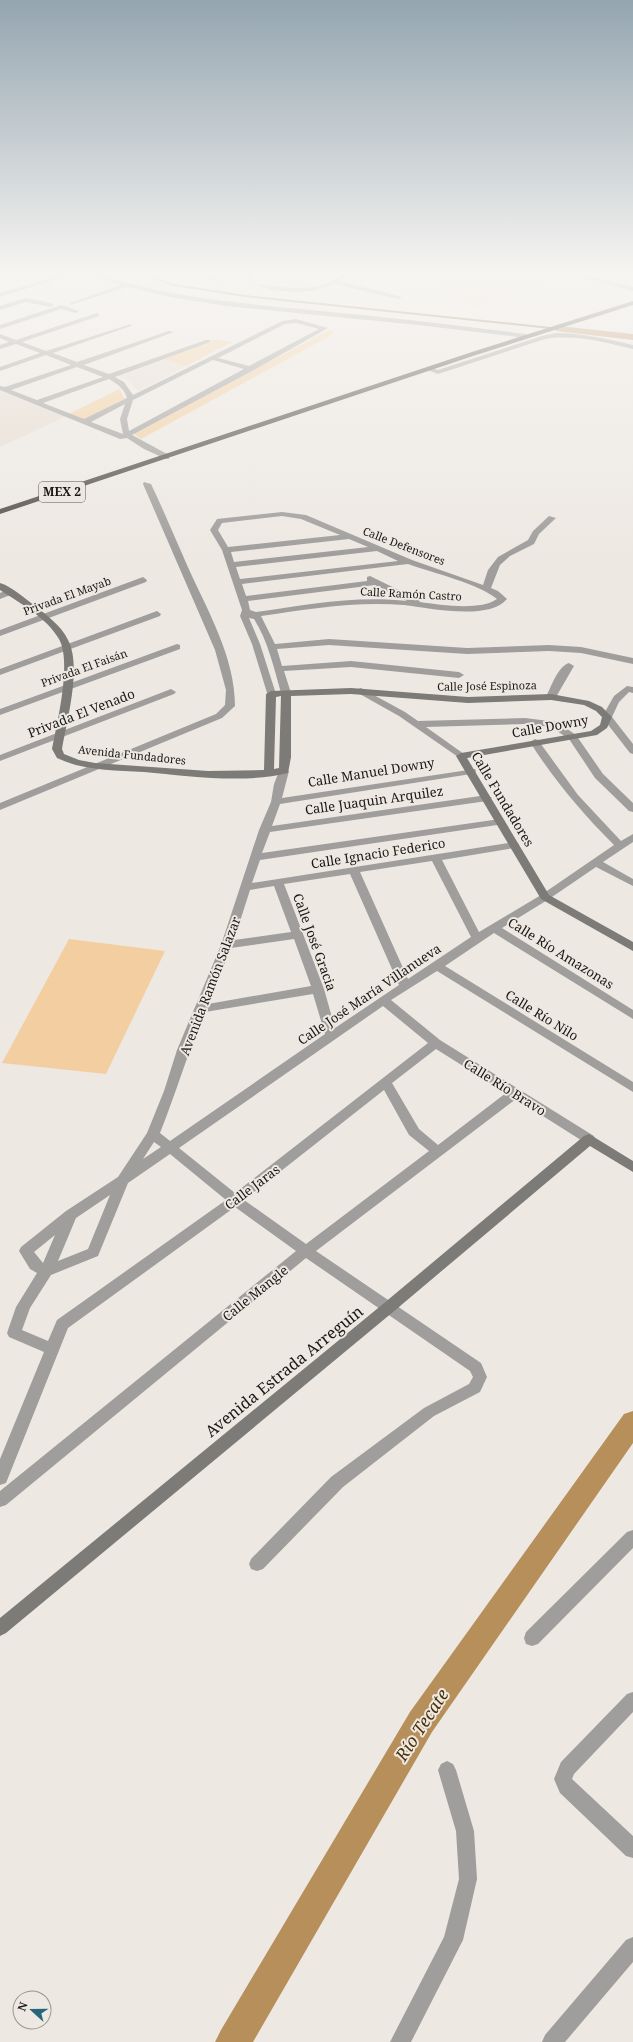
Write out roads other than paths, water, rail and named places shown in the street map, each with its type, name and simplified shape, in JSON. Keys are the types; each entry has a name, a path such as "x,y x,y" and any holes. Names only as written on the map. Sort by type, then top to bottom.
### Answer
{"highway":[{"name":"MEX 2","path":"0,512 417,367"},
{"name":"MEX 2","path":"1,505 163,455 433,367"}],"street":[{"path":"2,389 70,367"},
{"path":"83,367 108,376 124,384 130,393 131,399 124,416 125,429 129,435 163,455"},
{"path":"36,403 133,367"},
{"path":"84,422 194,367"},
{"path":"246,367 252,369"},
{"path":"2,389 123,437 255,367"},
{"path":"428,369 438,372 452,367"},
{"path":"0,807 220,716 228,709 230,702 226,668 221,654 170,533 147,484"},
{"name":"Calle Defensores","path":"226,550 214,530 217,523 223,520 282,514 297,515 409,562 486,589 503,599"},
{"path":"486,589 490,573 496,564 513,550 531,542 536,533 552,518"},
{"path":"278,784 270,773 271,694 245,613 238,582 230,565 226,550 349,537"},
{"path":"230,565 377,549"},
{"path":"238,582 343,568 409,562"},
{"path":"343,568 377,582 422,605"},
{"name":"Privada El Mayab","path":"0,633 143,580"},
{"path":"243,599 377,582"},
{"path":"0,586 44,617 61,636 67,647"},
{"path":"0,596 10,592"},
{"name":"Calle Ramón Castro","path":"256,614 364,602 422,605 460,609 494,604 503,599"},
{"path":"245,613 256,614"},
{"path":"0,672 157,614"},
{"name":"Avenida Ramón Salazar","path":"124,1180 71,1215 26,1251 35,1265 46,1271 93,1252 124,1180 153,1134 200,1009 227,945 254,857 276,802 278,784 284,771 286,757 286,693 272,647 256,614"},
{"path":"272,647 329,642 467,651 549,648 581,650 633,661"},
{"name":"Avenida Fundadores","path":"67,647 66,688 57,749 60,756 74,762 101,766 223,775 284,771"},
{"name":"Privada El Faisán","path":"0,712 176,647"},
{"path":"278,669 351,664 459,675"},
{"path":"551,697 564,672 569,666"},
{"name":"Calle Downy","path":"461,756 535,742 587,735 600,730 604,726 613,704 622,692 627,689 633,690"},
{"name":"Calle José Espinoza","path":"271,694 362,691 425,698 468,700 551,697 586,703 599,709 633,751"},
{"name":"Calle Fundadores","path":"362,691 417,724 461,756 545,897"},
{"name":"Privada El Venado","path":"0,758 171,692"},
{"path":"417,724 540,722 560,727 573,737 600,776 633,808"},
{"path":"535,742 552,770 566,789 620,846"},
{"name":"Calle Manuel Downy","path":"276,802 471,771"},
{"name":"Calle Juaquin Arquilez","path":"264,830 487,798"},
{"path":"254,857 500,822"},
{"name":"Calle José María Villanueva","path":"124,1180 405,985 437,966 477,938 545,897 633,837"},
{"name":"Calle Ignacio Federico","path":"246,887 514,845"},
{"path":"436,858 477,938"},
{"path":"595,862 633,883"},
{"path":"354,871 405,985"},
{"name":"Calle José Gracia","path":"278,882 318,989 331,1035"},
{"path":"545,897 633,947"},
{"name":"Calle Río Amazonas","path":"494,928 633,1015"},
{"path":"227,945 298,935"},
{"name":"Calle Río Nilo","path":"437,966 633,1088"},
{"path":"200,1009 318,989"},
{"name":"Calle Río Bravo","path":"383,1000 436,1043 633,1166"},
{"name":"Calle Jaras","path":"52,1349 62,1324 235,1200 436,1043"},
{"path":"386,1083 414,1132 438,1152"},
{"name":"Calle Mangle","path":"0,1500 306,1251 515,1093"},
{"path":"153,1134 235,1200 388,1308 476,1367 480,1377 475,1388 429,1412 337,1482 257,1564"},
{"name":"Avenida Estrada Arreguín","path":"0,1628 388,1308 589,1139"},
{"path":"0,1478 52,1349 14,1333 24,1307 46,1271 71,1215"},
{"path":"532,1638 633,1537"},
{"path":"633,1700 567,1768 563,1779 566,1787 633,1848"},
{"path":"400,2042 453,1940 468,1879 465,1831 446,1770"},
{"path":"552,2042 633,1947"}],"waterway":[{"name":"Río Tecate","path":"233,2042 421,1722 633,1422"}]}
